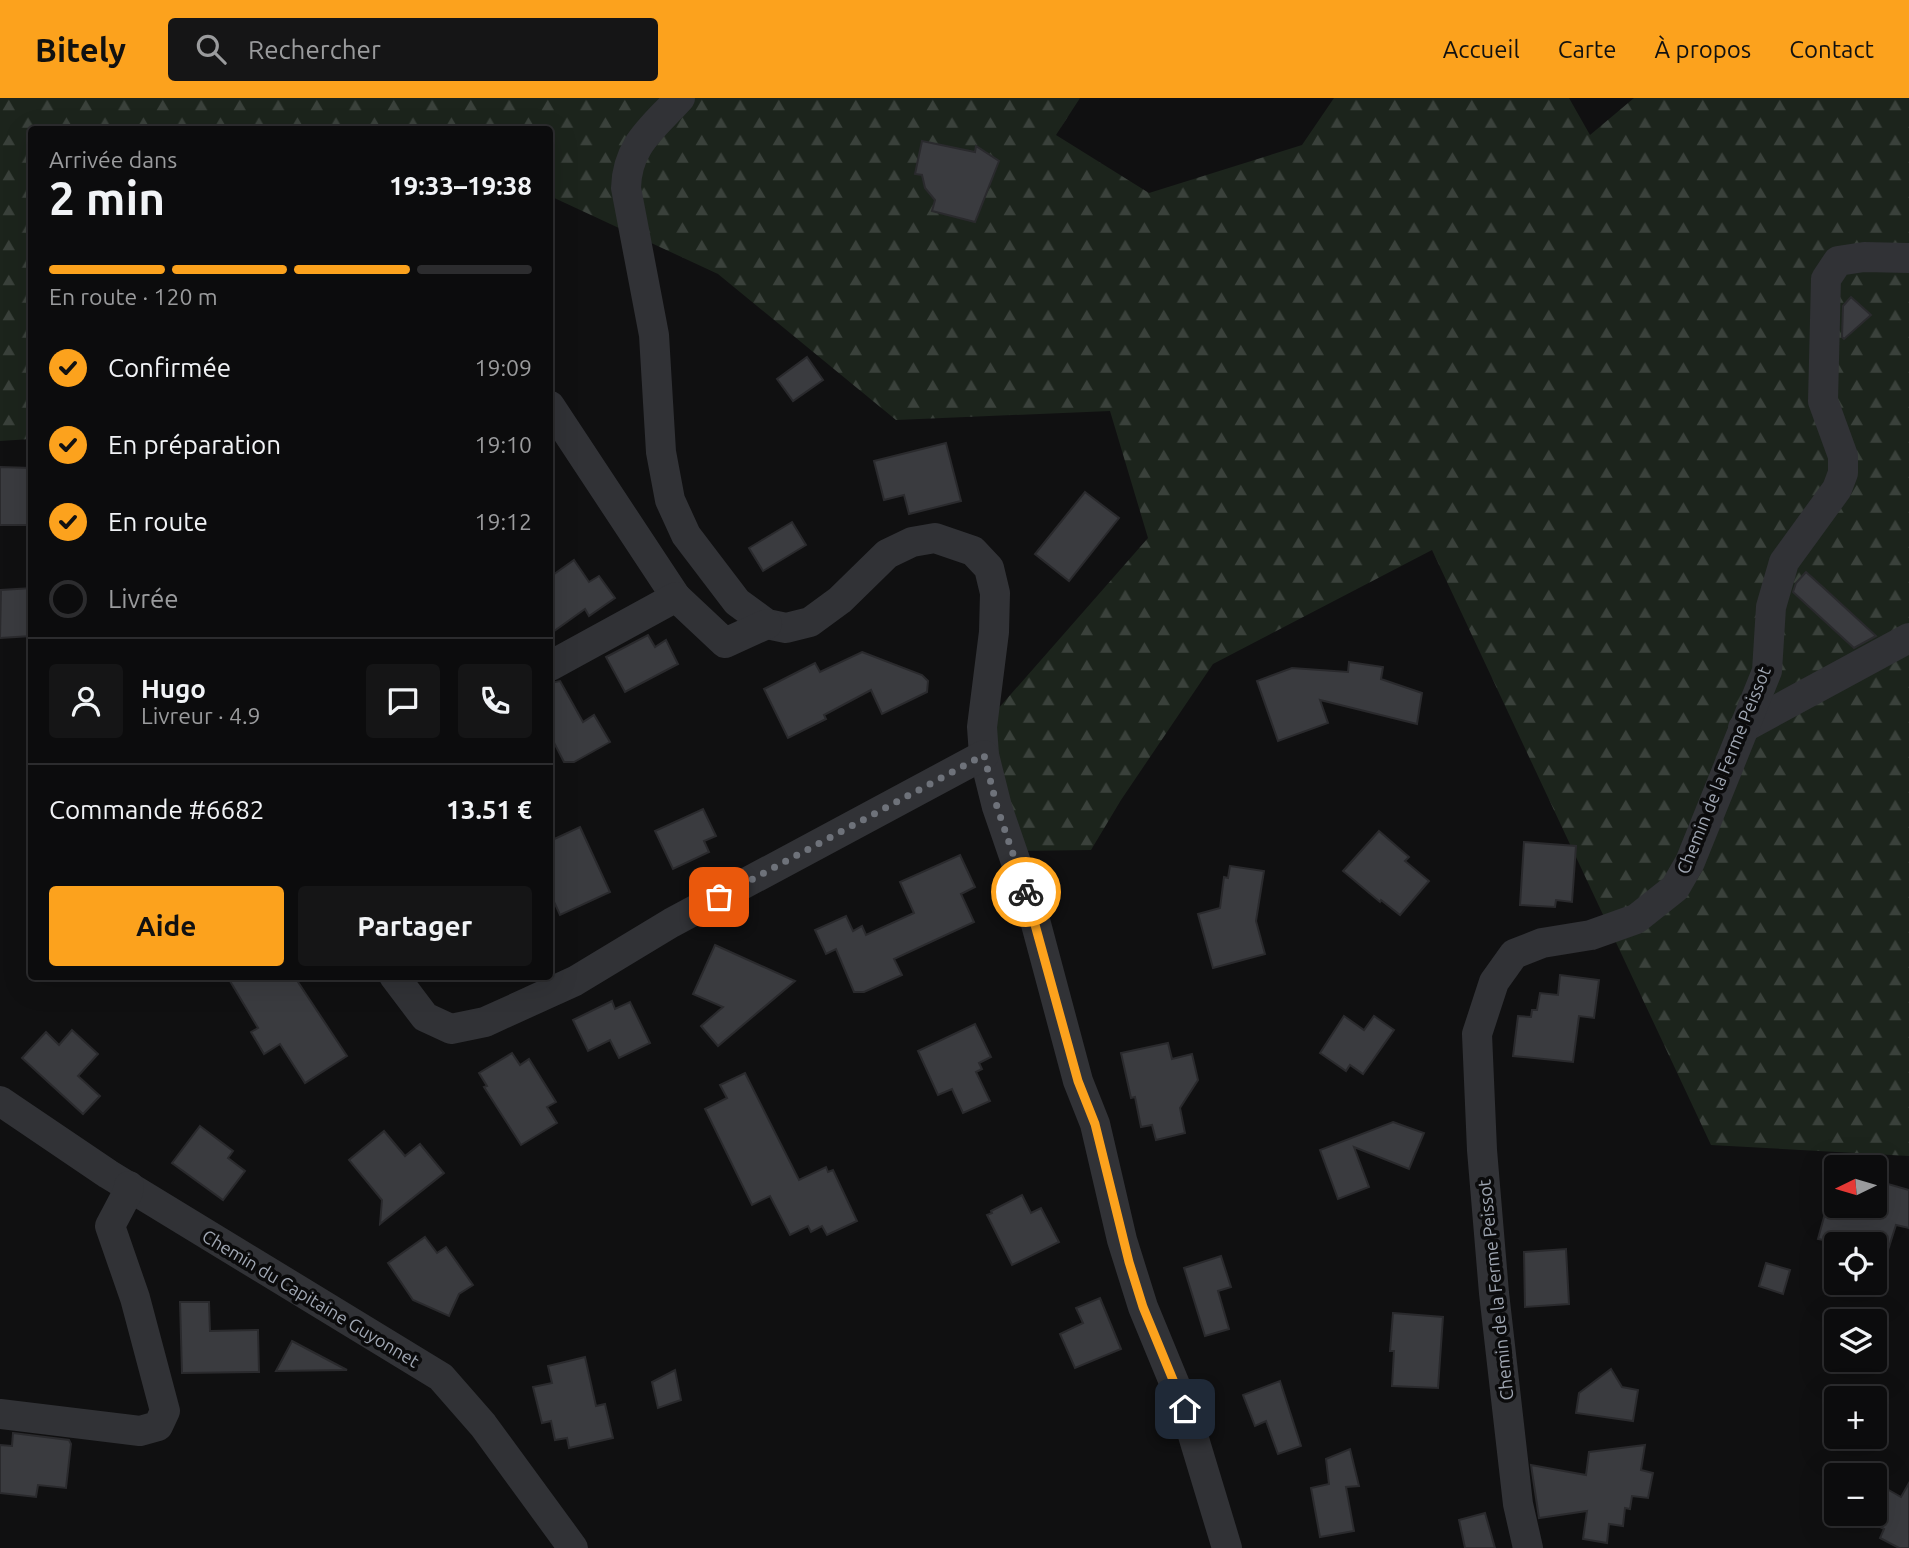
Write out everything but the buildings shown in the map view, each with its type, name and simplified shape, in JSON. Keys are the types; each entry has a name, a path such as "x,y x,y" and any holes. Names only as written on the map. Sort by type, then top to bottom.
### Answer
{"street":[{"path":"680,98 634,149 626,169 626,188 654,334 661,452 670,500 686,535 737,602 767,624 786,628 810,622 840,600 887,554 912,542 935,538 973,551 989,568 995,593 994,632 982,727 984,755 997,807 1032,909 1078,1081 1095,1124 1125,1251 1143,1307 1185,1409 1227,1548"},
{"name":"Chemin de la Ferme Peissot","path":"1528,1548 1518,1504 1494,1293 1482,1150 1477,1034 1494,982 1514,954 1542,943 1591,936 1636,919 1675,888 1690,862 1767,671 1770,607 1784,562 1837,489 1843,474 1843,456 1823,401 1826,279 1838,261 1864,257 1909,258"},
{"path":"553,411 676,597 725,643 767,624"},
{"path":"553,664 676,597"},
{"path":"1743,728 1909,638"},
{"path":"397,980 425,1017 451,1029 485,1022 575,981 671,923 984,755"},
{"name":"Chemin du Capitaine Guyonnet","path":"0,1101 129,1186 442,1377 483,1425 573,1548"},
{"path":"0,1414 139,1431 158,1426 165,1411 135,1298 110,1226 129,1186"}],"green space":[{"path":"0,98 1080,98 1056,135 1149,193 1302,145 1334,98 1569,98 1590,135 1634,98 1909,98 1909,1156 1711,1145 1432,550 1213,664 1121,800 1091,850 1015,851 990,718 1148,538 1110,411 896,420 718,274 553,197 553,126 28,126 28,439 0,441"}],"way so far":[{"path":"719,897 984,755 997,807 1026,892"}],"route":[{"path":"1026,892 1078,1081 1095,1124 1122,1240 1143,1307 1185,1409"}]}
